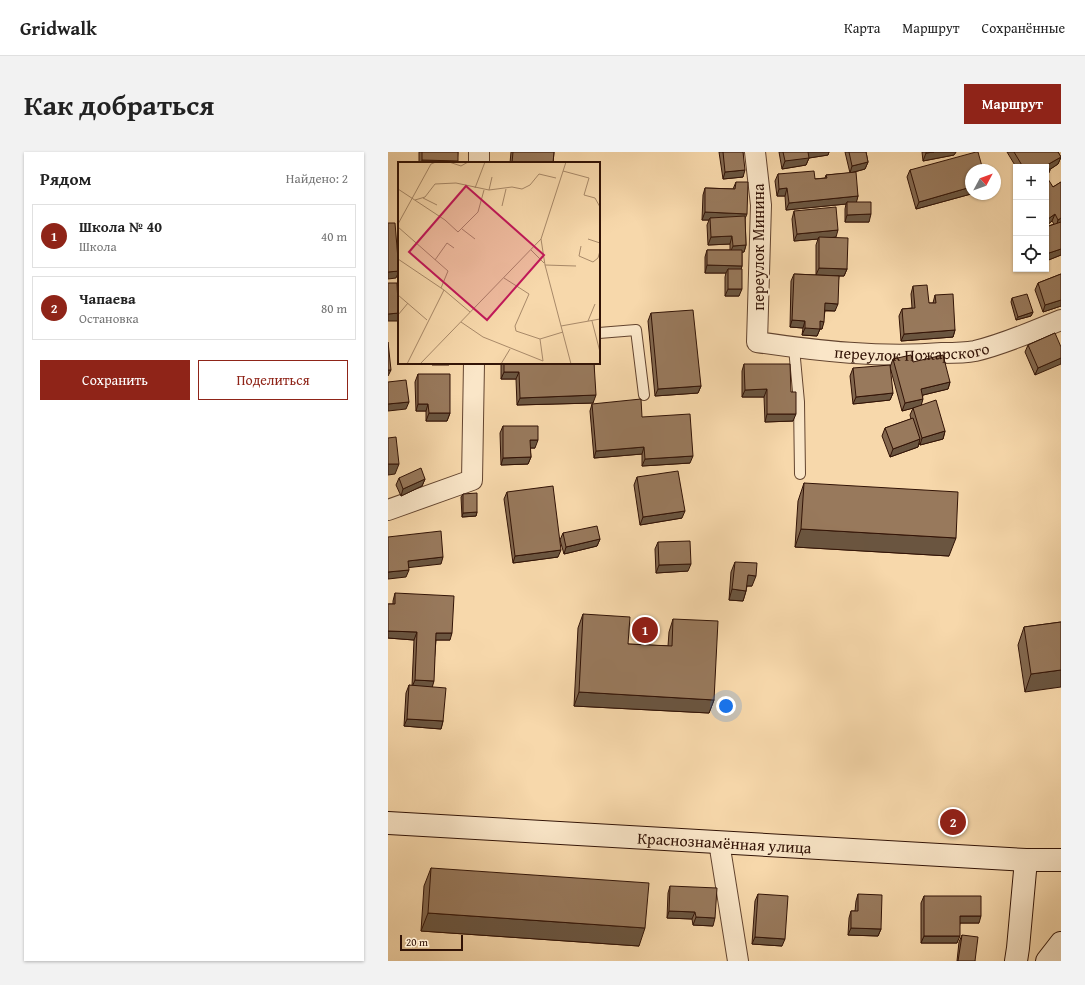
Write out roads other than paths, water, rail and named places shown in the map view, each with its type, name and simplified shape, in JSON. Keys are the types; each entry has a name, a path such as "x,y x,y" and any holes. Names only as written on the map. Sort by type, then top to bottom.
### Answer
{"street":[{"name":"переулок Минина","path":"755,152 761,205 758,342"},
{"name":"переулок Пожарского","path":"758,342 794,348 874,354 924,355 974,351 1028,334 1061,320"},
{"path":"388,510 472,480 474,364"},
{"name":"Краснознамённая улица","path":"388,823 1026,860 1061,860"},
{"path":"719,842 738,961"},
{"path":"1016,961 1026,860"},
{"path":"1047,961 1061,943"}],"lane":[{"path":"600,333 636,330 644,395"},
{"path":"794,348 799,402 800,474"}],"place":[{"name":"Школа № 40","path":"645,630"},
{"name":"Чапаева","path":"953,822"}]}
